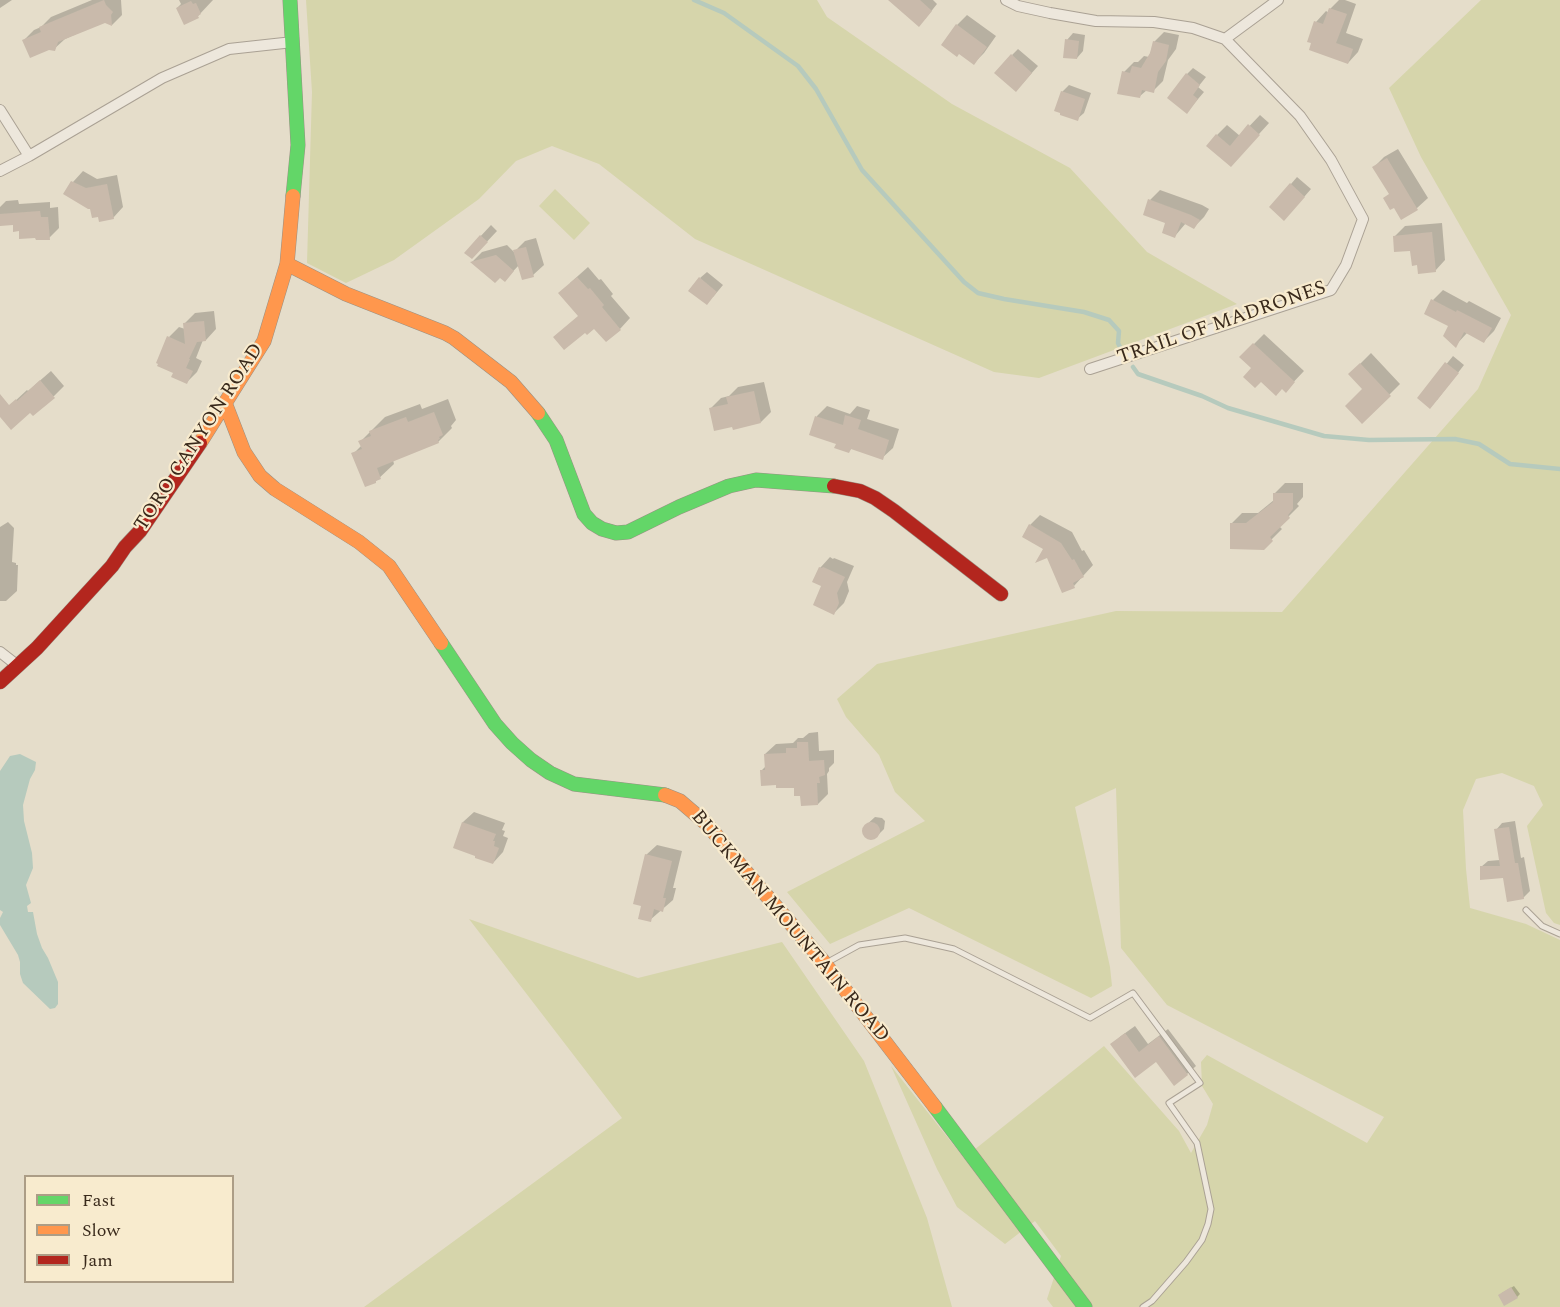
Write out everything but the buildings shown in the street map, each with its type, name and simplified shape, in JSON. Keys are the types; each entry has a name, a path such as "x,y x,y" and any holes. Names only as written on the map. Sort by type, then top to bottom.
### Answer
{"street":[{"name":"TORO CANYON ROAD","path":"0,682 38,648 112,566 140,531 189,462 264,341 287,264 298,145 290,0"},
{"name":"TRAIL OF MADRONES","path":"1006,0 1018,6 1096,21 1154,22 1193,28 1225,39 1300,116 1331,160 1363,219 1346,265 1331,290 1090,369"},
{"path":"1225,39 1278,0"},
{"path":"0,171 162,78 229,49 293,42"},
{"path":"0,110 29,156"},
{"path":"287,264 346,294 445,333 511,382 537,411 556,440 584,514 602,529 616,533 628,532 729,486 756,480 839,486 860,491 875,498 1001,594"},
{"name":"BUCKMAN MOUNTAIN ROAD","path":"225,403 244,452 260,476 275,489 359,542 389,566 495,724 531,760 550,773 574,784 664,794 680,801 708,825 825,964 1085,1307"},
{"path":"0,652 18,666"}],"lane":[{"path":"1526,910 1542,926 1560,934"},
{"path":"825,964 859,945 905,938 954,949 1090,1018 1133,993 1200,1083 1169,1103 1197,1143 1211,1209 1202,1240 1152,1301 1143,1307"}],"green space":[{"path":"306,0 817,0 827,17 952,104 1070,168 1147,252 1237,304 1039,378 994,372 695,239 599,164 552,146 516,161 479,199 394,260 346,283 307,263 312,92"},
{"path":"1481,0 1560,0 1560,925 1554,923 1546,913 1527,826 1543,805 1534,786 1502,773 1476,779 1463,810 1470,908 1526,924 1560,940 1560,1307 1053,1307 1047,1299 1061,1256 1035,1221 1005,1244 957,1207 937,1169 891,1066 964,1158 1104,1046 1179,1131 1191,1153 1207,1125 1213,1104 1202,1086 1201,1062 1207,1055 1367,1143 1384,1117 1167,1005 1121,948 1116,788 1075,807 1110,967 1112,986 1091,998 909,908 830,944 787,892 925,821 895,792 879,755 846,717 837,699 877,664 1116,611 1282,612 1478,389 1511,315 1421,157 1389,88"},
{"path":"555,189 590,223 574,240 539,206"},
{"path":"469,919 638,978 782,942 864,1061 927,1218 952,1307 364,1307 622,1118"}],"shaded area":[{"path":"20,754 36,762 23,805 33,868 26,885 31,903 27,906 28,912 33,912 42,948 58,982 58,1004 55,1008 50,1009 23,983 18,955 0,925 3,912 0,910 0,771 10,756"}],"waterway":[{"path":"694,0 724,13 798,66 816,89 862,170 964,282 978,293 1084,312 1109,320 1119,331 1120,347"},
{"path":"1133,367 1138,374 1202,396 1228,408 1324,436 1369,440 1455,439 1479,444 1510,464 1560,469"}],"traffic: fast":[{"path":"290,0 298,145 293,196"},
{"path":"538,413 556,440 584,514 602,529 616,533 628,532 729,486 756,480 834,486"},
{"path":"441,643 495,724 531,760 550,773 574,784 665,795"},
{"path":"935,1107 1085,1307"}],"traffic: slow":[{"path":"200,443 264,341 287,264 293,196"},
{"path":"287,264 346,294 454,338 511,382 538,413"},
{"path":"225,403 244,452 260,476 275,489 359,542 389,566 441,643"},
{"path":"665,795 680,801 708,825 823,961 935,1107"}],"traffic: jam":[{"path":"0,682 37,648 112,566 140,531 200,443"},
{"path":"834,486 860,491 875,498 1001,594"}]}
